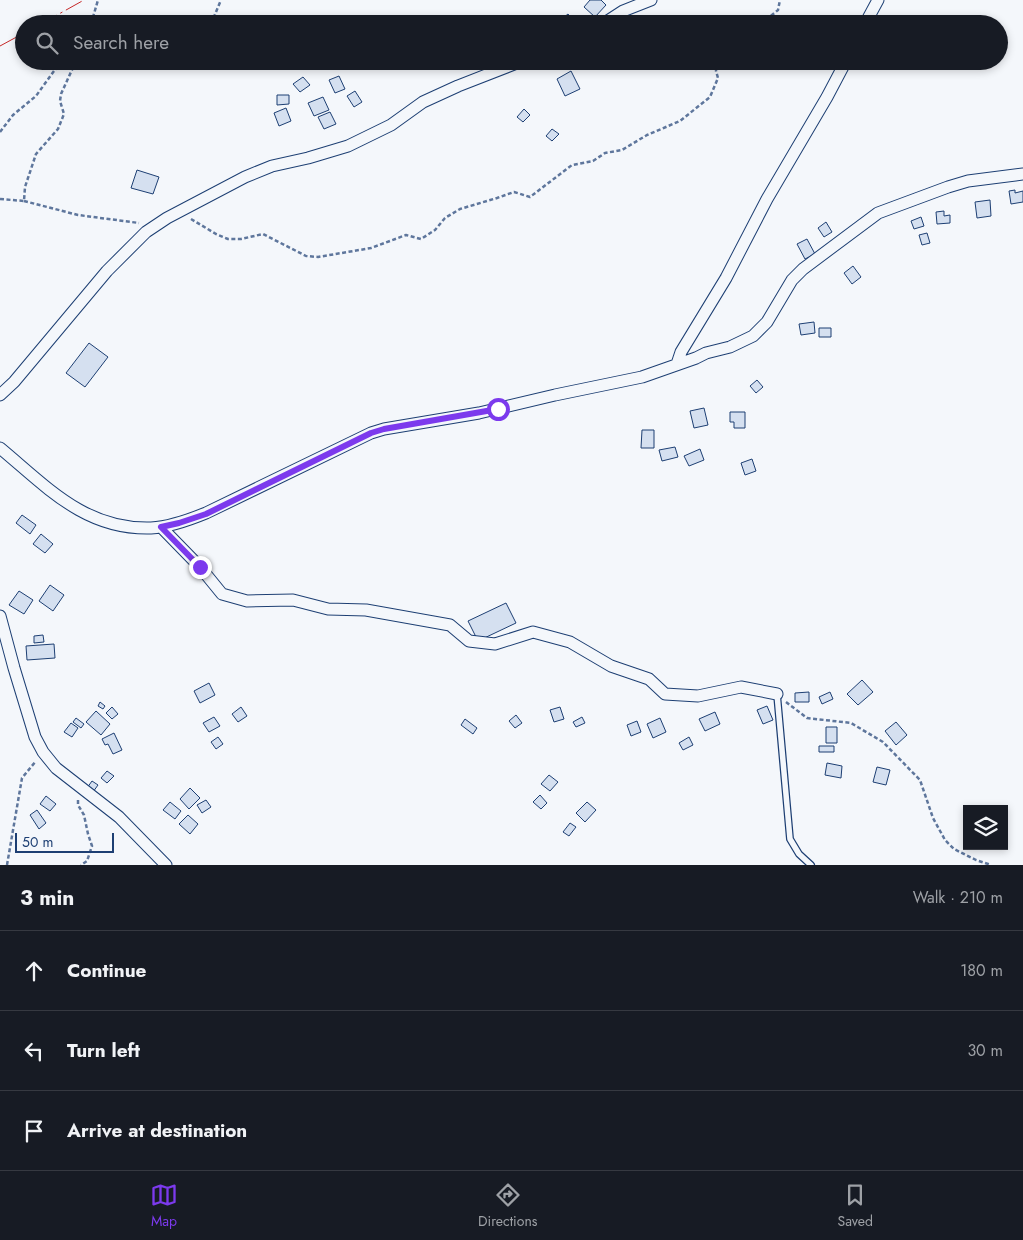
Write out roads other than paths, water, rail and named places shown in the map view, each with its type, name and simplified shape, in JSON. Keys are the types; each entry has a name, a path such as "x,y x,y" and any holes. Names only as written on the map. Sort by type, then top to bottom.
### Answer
{"street":[{"path":"617,15 651,0"},
{"path":"870,15 878,0"},
{"path":"0,395 14,382 107,271 146,232 245,177 272,166 348,146 391,125 432,98 499,70"},
{"path":"677,364 681,352 726,278 767,199 841,70"},
{"path":"0,448 61,498 79,511 100,521 124,527 152,528 179,523 206,514 371,433 384,429 479,414 555,395 618,383 642,377 706,353 730,347 753,336 768,322 792,280 803,269 878,214 968,181 1023,174"},
{"path":"161,527 200,567 222,594 247,601 293,600 328,609 366,610 450,626 469,641 495,644 533,632 570,642 611,666 649,679 665,694 698,696 741,687 777,694"},
{"path":"0,616 14,668 36,737 43,752 56,768 119,817 166,865"}],"lane":[{"path":"777,694 790,839 799,854 811,865"}]}
